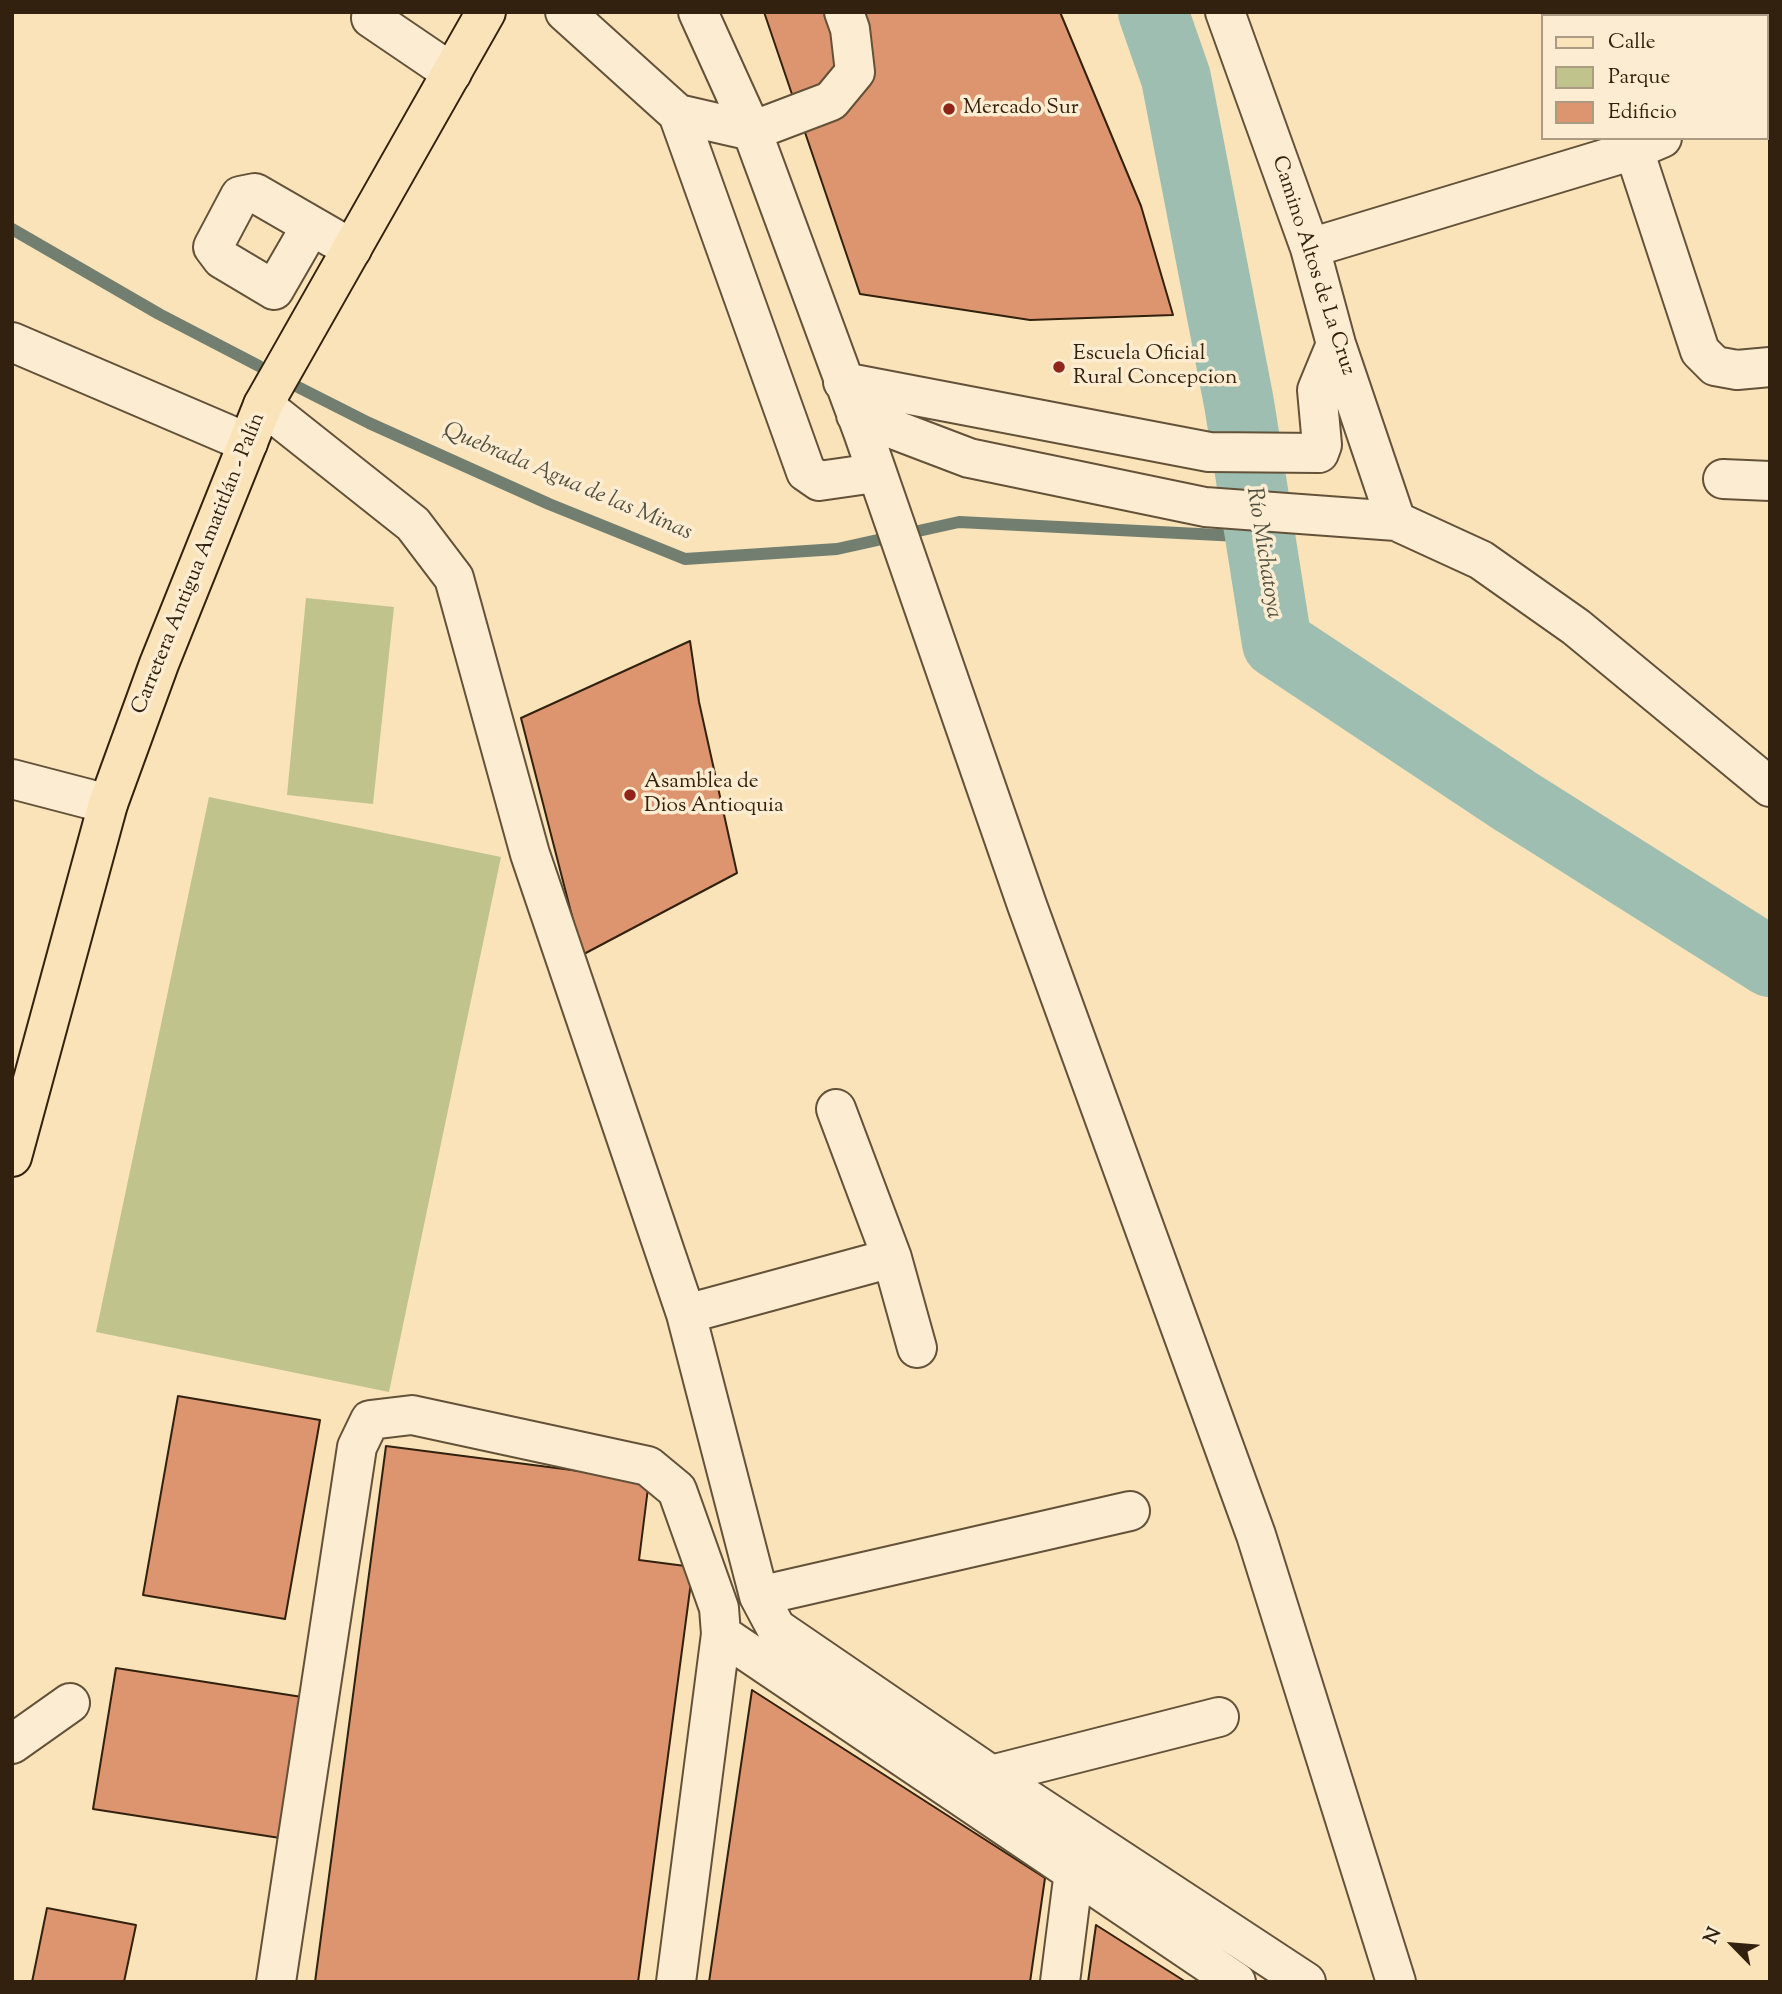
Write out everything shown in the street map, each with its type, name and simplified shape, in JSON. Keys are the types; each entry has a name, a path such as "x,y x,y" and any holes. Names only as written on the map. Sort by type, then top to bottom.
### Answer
{"main road":[{"name":"Carretera Antigua Amatitlán - Palín","path":"12,1157 108,804 159,664 263,405 486,12"}],"street":[{"path":"373,12 372,18 452,73"},
{"path":"565,12 678,114 806,472 819,481 875,473"},
{"path":"698,12 752,131 1256,1535 1396,1982"},
{"path":"678,114 752,131 831,101 855,72 850,29 844,12"},
{"name":"Camino Altos de La Cruz","path":"1225,12 1310,248 1336,344 1396,521"},
{"path":"1310,248 1648,144 1700,351 1715,366 1737,370 1770,367"},
{"path":"311,226 352,248"},
{"path":"12,342 248,443"},
{"path":"849,399 1209,452 1319,453 1322,445 1317,390 1336,344"},
{"path":"849,399 969,458 1205,507 1341,514 1396,521 1481,560 1576,627 1770,787"},
{"path":"263,405 413,524 454,578 530,854 687,1314 759,1595 776,1628 991,1775 1306,1982"},
{"path":"1723,479 1770,481"},
{"path":"12,779 108,804"},
{"path":"836,1109 891,1258 917,1348"},
{"path":"687,1314 891,1258"},
{"path":"276,1982 357,1447 370,1420 412,1415 648,1466 677,1490 719,1608 721,1634 676,1982"},
{"path":"759,1595 1130,1511"},
{"path":"721,1634 1236,1982"},
{"path":"12,1744 70,1703"},
{"path":"991,1775 1219,1717"},
{"path":"1060,1982 1074,1871"}],"green space":[{"path":"306,598 394,607 373,804 287,795"},
{"path":"209,797 501,857 389,1392 96,1332"}],"building":[{"name":"Mercado Sur","path":"764,12 1060,12 1141,206 1173,315 1030,320 860,294"},
{"name":"Asamblea de Dios Antioquia","path":"690,641 699,702 737,873 582,955 521,718"},
{"path":"178,1396 320,1420 285,1619 143,1595"},
{"path":"386,1446 649,1480 639,1560 693,1567 638,1982 315,1982"},
{"path":"116,1668 302,1697 280,1838 93,1809"},
{"path":"752,1690 1045,1878 1030,1982 709,1982"},
{"path":"47,1908 136,1925 124,1982 32,1982"},
{"path":"1096,1925 1186,1982 1088,1982"}],"waterway":[{"name":"Río Michatoya","path":"1153,12 1176,78 1239,403 1277,643 1515,801 1770,962"},
{"name":"Quebrada Agua de las Minas","path":"12,229 159,314 259,366"},
{"name":"Quebrada Agua de las Minas","path":"288,382 369,423 549,504 685,559 837,549 959,522 1259,537"}],"place":[{"name":"Mercado Sur","path":"949,109"},
{"name":"Escuela Oficial Rural Concepcion","path":"1059,367"},
{"name":"Asamblea de Dios Antioquia","path":"630,795"}]}
